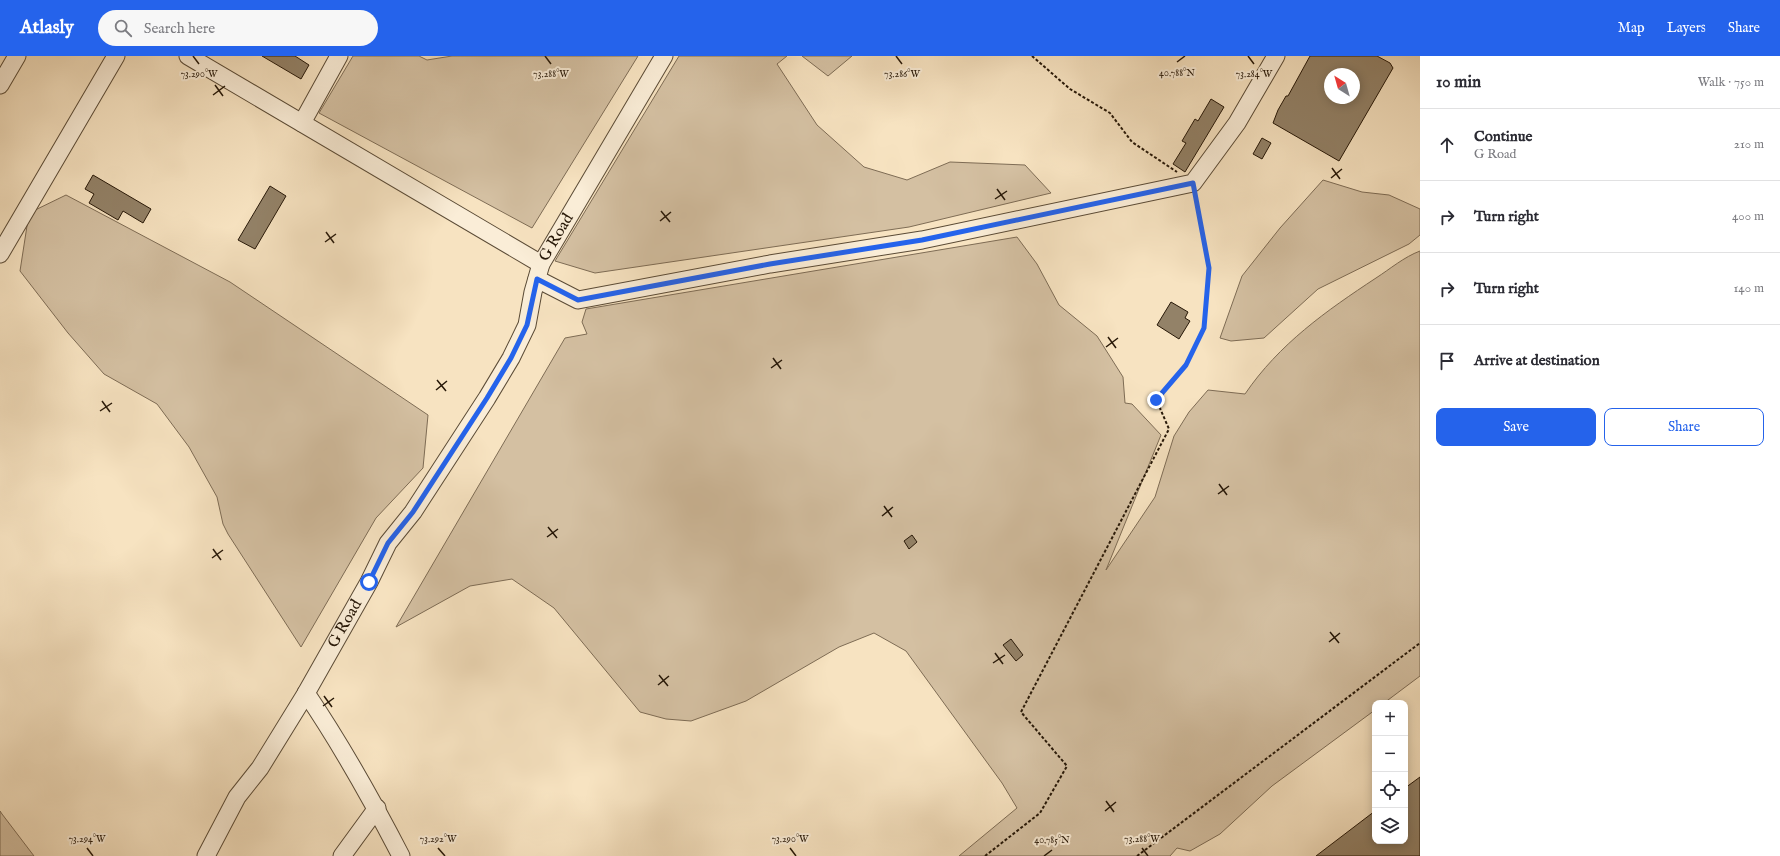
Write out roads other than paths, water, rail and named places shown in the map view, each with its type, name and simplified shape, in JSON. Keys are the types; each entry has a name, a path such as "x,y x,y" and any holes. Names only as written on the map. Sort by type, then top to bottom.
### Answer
{"street":[{"path":"0,85 17,56"},
{"path":"0,254 116,56"},
{"path":"188,56 302,123 539,271 578,300 770,264 922,240 1193,183 1237,124 1276,56"},
{"path":"302,123 340,56"},
{"name":"G Road","path":"206,856 237,797 260,768 306,693 369,582 388,543 413,512 487,398 511,358 527,325 539,271 664,56"},
{"path":"306,693 341,745 377,808 401,856"},
{"path":"342,856 377,808"}]}
